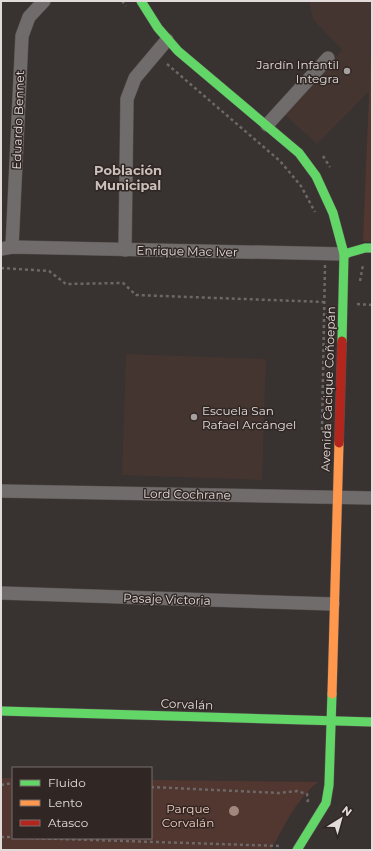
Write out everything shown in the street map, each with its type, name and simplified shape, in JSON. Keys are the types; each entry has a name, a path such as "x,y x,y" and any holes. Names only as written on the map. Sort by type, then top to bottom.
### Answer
{"street":[{"name":"Eduardo Bennet","path":"7,248 22,36 29,17 44,1"},
{"name":"Avenida Cacique Coñoepán","path":"140,1 167,40 189,61 300,153 322,184 338,228 344,254 328,796 296,850"},
{"path":"125,250 127,98 135,78 167,40"},
{"path":"267,125 328,58"},
{"name":"Enrique Mac Iver","path":"7,248 326,254 344,254 365,248 372,248"},
{"name":"Lord Cochrane","path":"1,491 372,498"},
{"name":"Pasaje Victoria","path":"1,594 333,604"},
{"name":"Corvalán","path":"1,711 372,722"}],"path":[{"path":"122,1 129,13"},
{"path":"156,53 280,161 301,186 317,216"},
{"path":"322,434 326,254"},
{"path":"1,268 49,271 66,284 123,283 136,295 325,302"},
{"path":"353,308 354,300"},
{"path":"1,784 12,783"},
{"path":"152,787 280,793 302,791 308,797 305,806"},
{"path":"1,837 12,837"},
{"path":"61,839 281,846"},
{"path":"280,850 284,840"}],"shaded area":[{"name":"Jardín Infantil Integra","path":"309,1 372,1 369,91 317,144 284,114 342,50 313,19"},
{"name":"Escuela San Rafael Arcángel","path":"126,354 266,359 262,480 122,475"}],"green space":[{"path":"372,22 372,242 363,241"},
{"name":"Parque Corvalán","path":"1,778 12,778 12,839 152,839 152,780 318,782 297,805 271,850 1,849"}],"traffic: fast":[{"path":"141,1 158,28 178,51 299,153 316,176 333,213 344,254 342,341"},
{"path":"344,254 365,248 372,248"},
{"path":"297,850 326,803 329,785 332,694"},
{"path":"1,711 372,722"}],"traffic: slow":[{"path":"332,694 339,443"}],"traffic: jam":[{"path":"339,443 342,341"}],"place":[{"name":"Jardín Infantil Integra","path":"347,71"},
{"name":"Escuela San Rafael Arcángel","path":"194,417"}],"district":[{"name":"Población Municipal","path":"128,178"}]}
